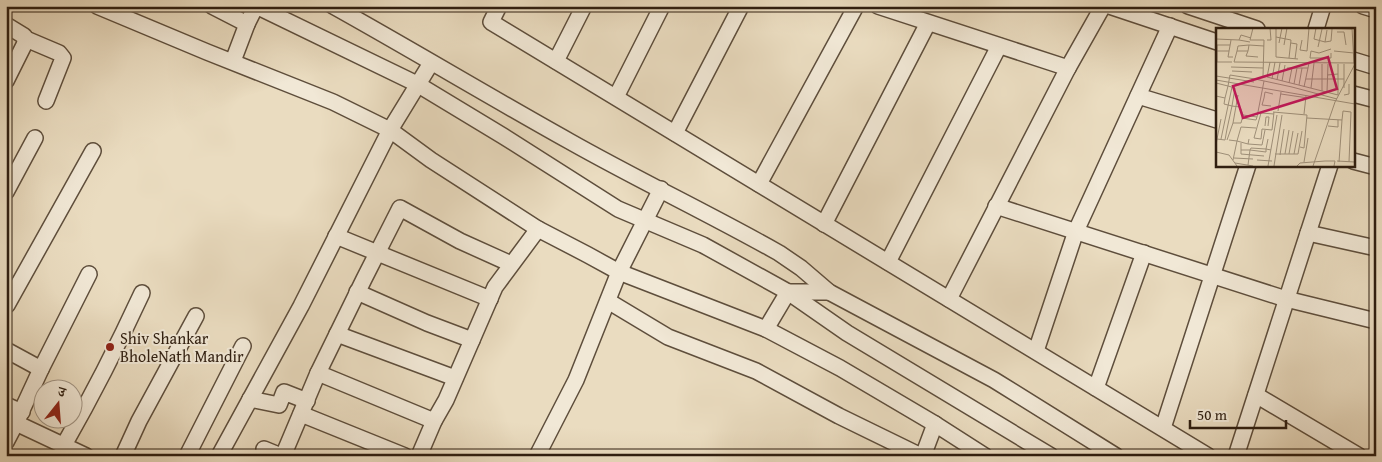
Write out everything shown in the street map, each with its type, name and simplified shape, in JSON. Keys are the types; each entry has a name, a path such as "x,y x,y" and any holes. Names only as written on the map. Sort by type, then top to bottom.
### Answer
{"street":[{"path":"97,6 333,102 390,130 431,160 538,229 619,272 766,329 840,368 985,456"},
{"path":"212,6 248,24"},
{"path":"233,61 256,6 417,84 618,209 702,245 788,292 847,332 1051,456"},
{"path":"333,6 399,42 431,63 570,142 779,253 801,268 829,292 994,380 1116,456"},
{"path":"499,6 492,22 1208,456"},
{"path":"556,61 584,6"},
{"path":"616,97 662,6"},
{"path":"675,133 740,6"},
{"path":"759,184 856,6"},
{"path":"878,6 1068,68"},
{"path":"949,299 1068,68 1103,6"},
{"path":"1109,6 1216,42"},
{"path":"1188,6 1254,28"},
{"path":"1316,28 1323,6"},
{"path":"1363,6 1376,10"},
{"path":"824,224 928,22"},
{"path":"6,25 26,39 59,52 64,58 46,101"},
{"path":"1036,351 1076,231 1170,26"},
{"path":"6,81 26,43 26,39"},
{"path":"888,262 999,46"},
{"path":"1354,60 1376,67"},
{"path":"219,456 301,306 390,130 431,63"},
{"path":"1354,94 1376,100"},
{"path":"1138,96 1216,120"},
{"path":"6,192 35,138"},
{"path":"6,306 93,151"},
{"path":"1354,161 1376,167"},
{"path":"1163,428 1248,166"},
{"path":"1236,456 1330,166"},
{"path":"537,456 576,380 619,272 661,189"},
{"path":"996,206 1286,299 1376,321"},
{"path":"264,449 282,456 337,334 400,208 460,241 511,264"},
{"path":"419,456 446,400 495,288 538,229"},
{"path":"1308,233 1376,248"},
{"path":"336,236 490,299"},
{"path":"1096,388 1144,253"},
{"path":"6,442 89,274"},
{"path":"357,292 426,323 472,340"},
{"path":"788,292 829,292"},
{"path":"766,329 788,292"},
{"path":"64,445 120,341 142,293"},
{"path":"608,301 668,337 756,372 839,416 922,456 935,424"},
{"path":"123,456 139,421 196,316"},
{"path":"337,334 454,378"},
{"path":"187,456 243,346"},
{"path":"6,350 41,369"},
{"path":"318,374 434,422"},
{"path":"250,399 279,404 284,392 304,407 405,456"},
{"path":"1256,396 1359,456"},
{"path":"6,405 19,417 64,445 86,456"}],"place":[{"name":"Shiv Shankar BholeNath Mandir","path":"110,347"}]}
